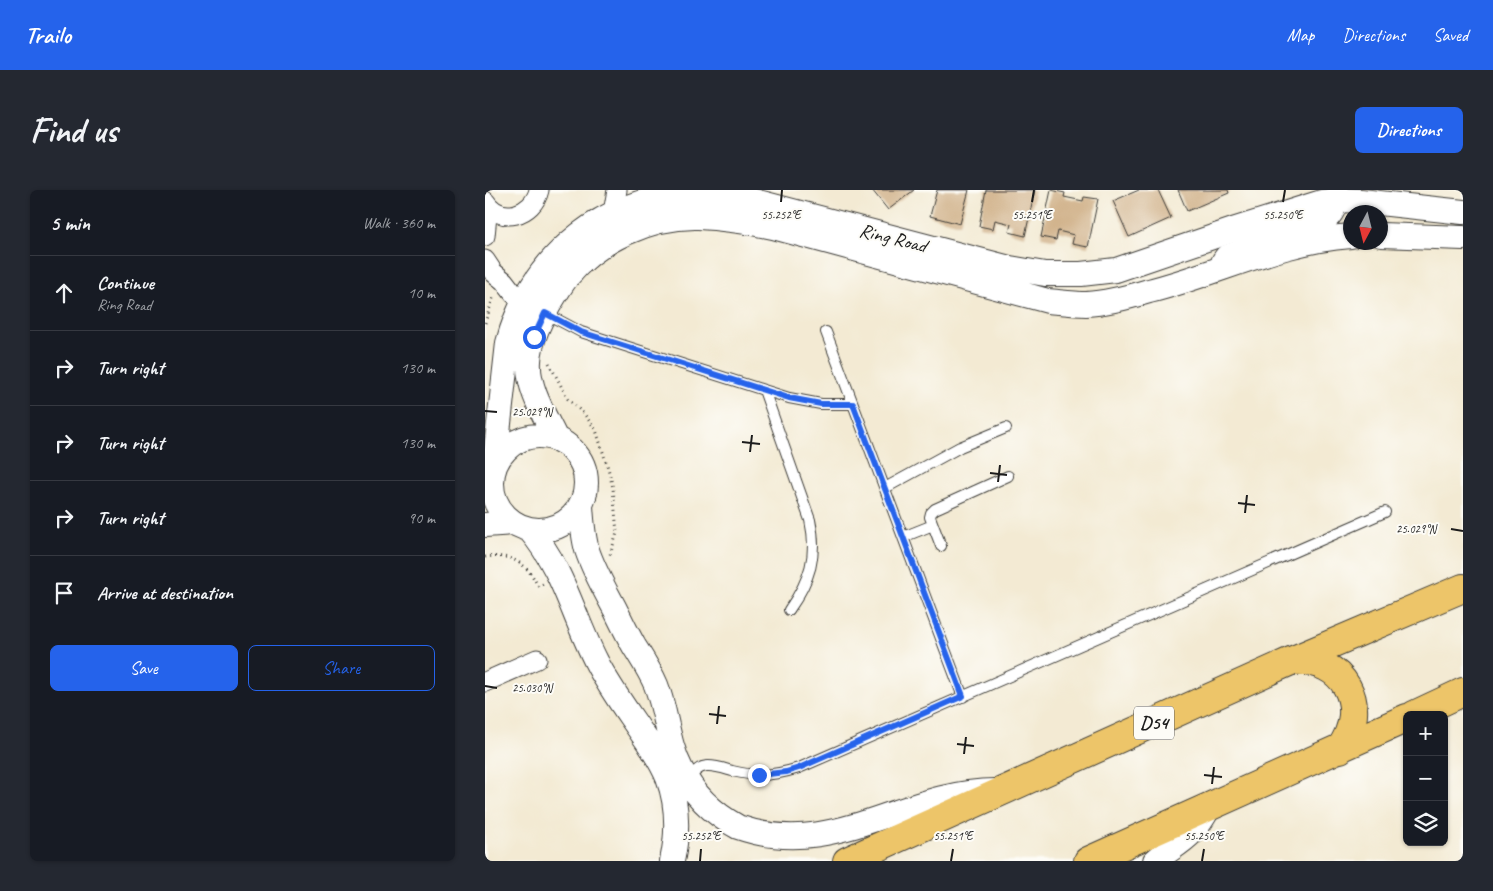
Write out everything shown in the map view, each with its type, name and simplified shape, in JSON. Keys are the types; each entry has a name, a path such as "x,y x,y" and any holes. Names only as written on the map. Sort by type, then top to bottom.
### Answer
{"main road":[{"name":"D54","path":"847,861 1291,661 1463,588"},
{"path":"1291,661 1312,661 1322,664 1339,676 1345,684 1352,700 1354,717 1347,739 1340,749"},
{"path":"1423,711 1463,692"},
{"path":"1088,861 1403,720"}],"street":[{"path":"485,238 492,207 512,216 528,210 534,204 539,190"},
{"name":"Ring Road","path":"556,439 537,400 531,380 529,362 534,337 548,307 567,276 593,252 623,233 644,203 676,195 711,194 747,199 1010,268 1045,274 1081,274 1116,270 1330,195 1463,212"},
{"path":"1221,270 1221,259 1225,254 1277,236 1325,223 1331,218 1330,195"},
{"name":"Ring Road","path":"490,480 508,343 513,325 544,269 563,248 615,201 644,203 696,217 736,220 773,227 1048,301 1087,304 1126,298 1221,270 1285,247 1324,238 1343,237"},
{"path":"1388,235 1463,238"},
{"path":"485,260 493,272 504,281 518,282 528,295 548,307"},
{"path":"485,525 521,526 544,530 558,526 571,518 581,506 586,491 586,475 580,460 570,448 556,439 544,436 531,437 519,440 508,447 500,456 490,480 497,505 505,515 521,526 546,551 560,577 596,662 652,748 668,778 673,794 677,828 672,861"},
{"path":"581,506 584,537 593,564 602,586 656,685 673,750 689,783 719,815 737,827 771,840 800,844 829,842 843,839 948,797 966,793 1002,791"},
{"path":"570,600 602,586"},
{"path":"485,682 537,659"},
{"path":"1155,861 1191,835 1198,827 1209,807"}],"lane":[{"path":"548,307 581,332 805,402 853,404"},
{"path":"826,332 963,696"},
{"path":"764,390 808,514 812,531 813,554 808,577 789,610"},
{"path":"885,488 960,447 1006,428"},
{"path":"941,546 930,517 931,513 935,509 1008,476"},
{"path":"689,783 696,771 710,765 746,774 759,775 786,772 799,768 1385,512"},
{"path":"903,537 933,525"}],"path":[{"path":"485,323 495,292 504,281"},
{"path":"529,362 550,363 569,399 596,430 613,488 617,533 610,555 593,564"},
{"path":"485,558 497,556 520,562 531,572 538,586 560,577"}],"building":[{"path":"872,190 914,190 888,210"},
{"path":"937,190 969,190 960,224 930,216"},
{"path":"986,190 1035,190 1025,236 1009,232 1011,224 995,220 993,229 979,226"},
{"path":"1051,190 1065,193 1064,197 1083,201 1084,197 1098,199 1088,247 1072,244 1074,235 1058,231 1056,240 1041,237"},
{"path":"1139,190 1158,190 1171,218 1129,237 1113,201"},
{"path":"1178,190 1228,190 1229,193 1187,211"}],"route":[{"path":"534,337 545,313 568,327 581,332 789,398 821,404 853,404 963,696 799,768 786,772 759,775"}]}
